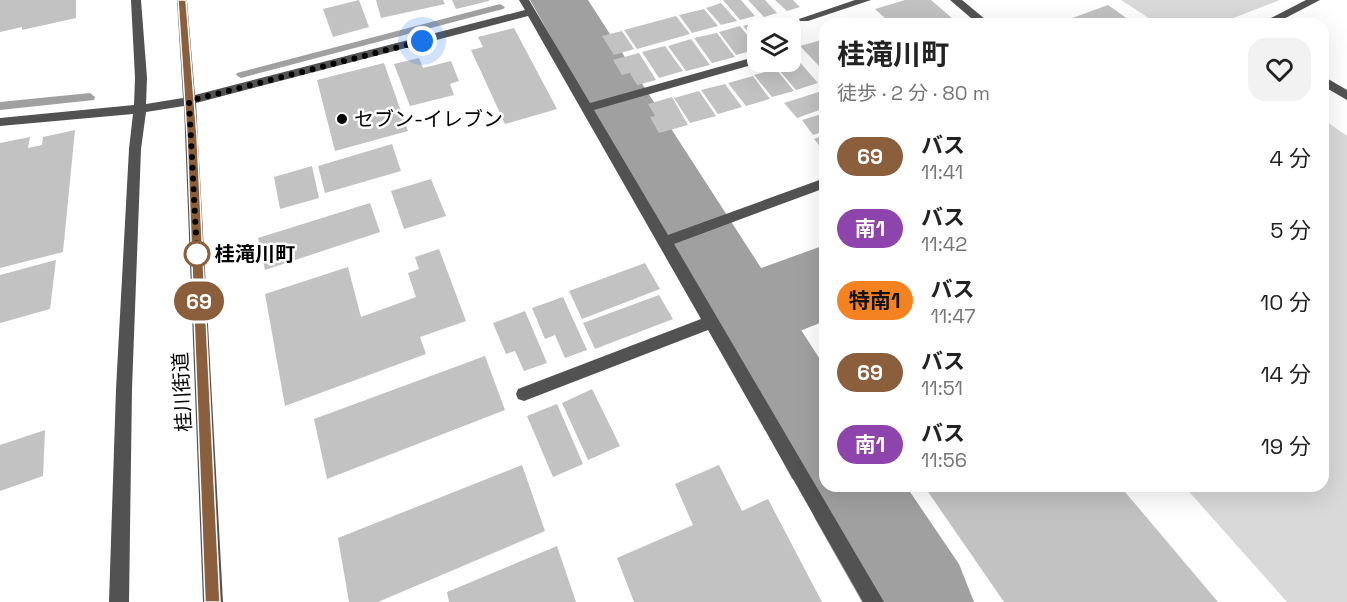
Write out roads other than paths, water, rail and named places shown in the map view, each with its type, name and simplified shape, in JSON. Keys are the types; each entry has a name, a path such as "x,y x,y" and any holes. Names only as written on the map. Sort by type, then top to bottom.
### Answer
{"street":[{"path":"119,602 124,388 135,149 141,78 136,0"},
{"name":"桂川街道","path":"182,0 213,602"},
{"path":"804,19 866,0"},
{"path":"955,0 978,18"},
{"path":"1278,18 1315,0"},
{"path":"0,122 140,109 189,101 528,6 874,602"},
{"path":"587,108 747,62"},
{"path":"1329,84 1347,96"},
{"path":"664,242 819,185"},
{"path":"524,394 711,322"}],"waterway":[{"path":"559,0 627,111 819,438"},
{"path":"241,75 500,7"},
{"path":"0,106 90,97"},
{"path":"853,492 921,602"}],"place":[{"name":"セブン-イレブン","path":"342,119"},
{"name":"桂滝川町","path":"197,254"}]}
